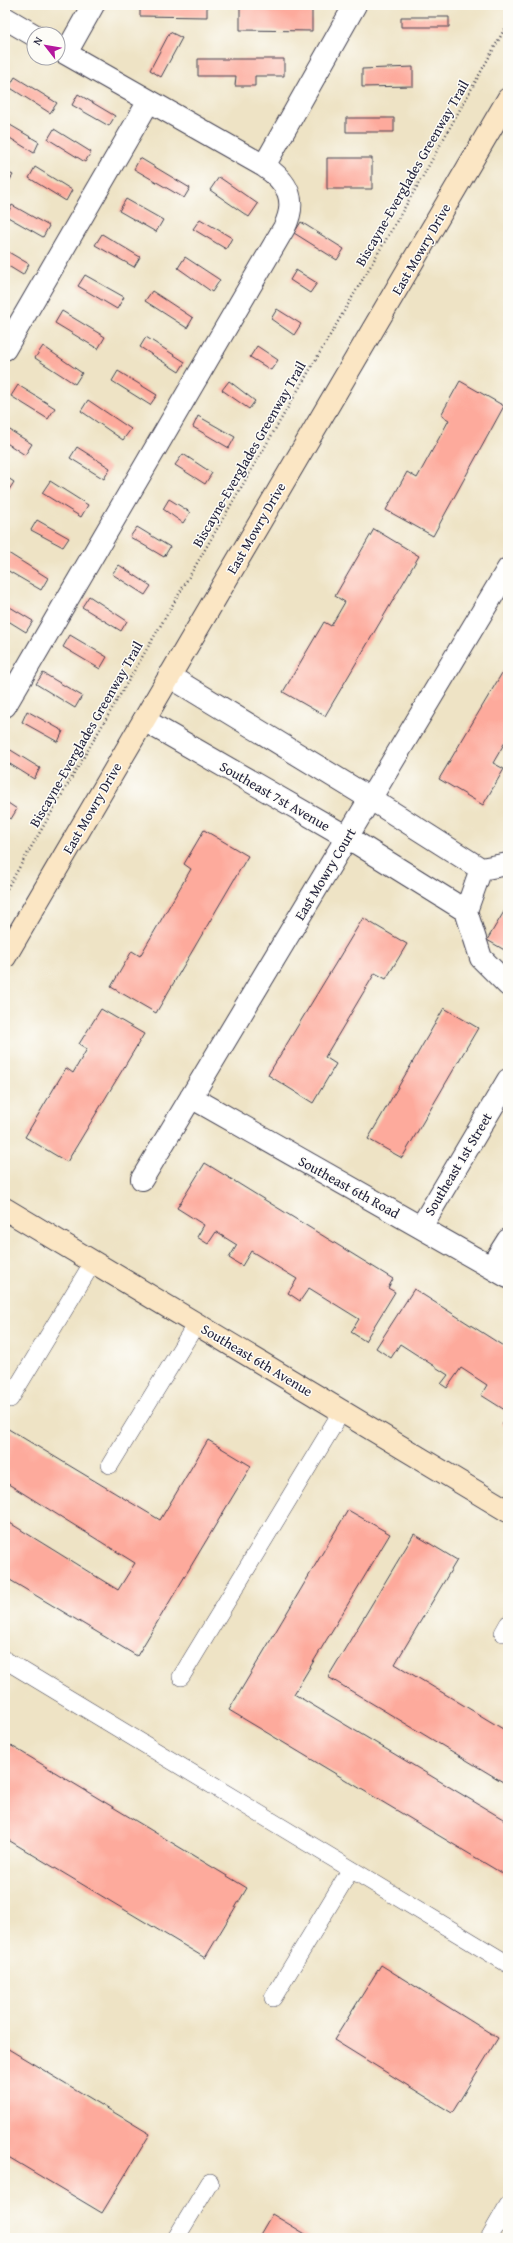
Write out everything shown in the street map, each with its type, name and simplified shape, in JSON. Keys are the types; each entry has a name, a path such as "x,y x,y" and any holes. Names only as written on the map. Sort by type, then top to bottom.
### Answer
{"street":[{"path":"66,45 94,5"},
{"path":"264,166 355,5"},
{"path":"8,27 26,33"},
{"path":"5,706 287,221 291,201 289,192 277,175 264,166 66,53"},
{"name":"East Mowry Drive","path":"5,957 508,100"},
{"path":"5,350 149,101"},
{"name":"East Mowry Court","path":"142,1178 508,569"},
{"path":"169,676 371,799 481,869 508,864"},
{"name":"Southeast 7st Avenue","path":"144,720 347,837 466,911"},
{"path":"481,869 466,911 481,958 508,985"},
{"name":"Southeast 1st Street","path":"421,1227 508,1080"},
{"name":"Southeast 6th Road","path":"191,1097 500,1272"},
{"name":"Southeast 6th Avenue","path":"5,1209 508,1511"},
{"path":"500,1272 508,1240"}],"lane":[{"path":"10,1399 93,1262"},
{"path":"110,1465 196,1324"},
{"path":"181,1676 342,1411"},
{"path":"5,1660 508,1964"},
{"path":"273,1998 351,1869"},
{"path":"176,2238 210,2182"},
{"path":"488,2238 508,2205"}],"path":[{"name":"Biscayne-Everglades Greenway Trail","path":"5,892 423,176 508,23"}],"building":[{"path":"140,5 207,5 207,17 140,16"},
{"path":"240,5 312,5 312,31 240,30"},
{"path":"401,17 449,17 449,27 401,27"},
{"path":"170,32 182,38 161,77 150,70"},
{"path":"198,59 284,59 284,76 255,76 255,86 235,86 236,76 198,76"},
{"path":"413,67 413,86 362,87 362,69"},
{"path":"15,77 57,103 50,113 9,87"},
{"path":"78,94 115,116 109,126 72,105"},
{"path":"346,118 394,118 394,132 346,132"},
{"path":"5,122 39,142 34,153 5,135"},
{"path":"54,129 91,152 85,162 48,139"},
{"path":"140,158 190,188 184,198 134,169"},
{"path":"327,158 372,158 372,189 327,189"},
{"path":"35,167 72,190 66,201 29,178"},
{"path":"5,171 13,175 5,188"},
{"path":"219,177 258,204 249,217 210,190"},
{"path":"126,199 163,220 156,232 119,211"},
{"path":"12,205 49,226 43,237 6,216"},
{"path":"200,219 232,238 226,249 193,229"},
{"path":"301,222 344,249 337,260 294,233"},
{"path":"102,234 140,257 134,267 95,245"},
{"path":"5,250 29,264 23,275 5,264"},
{"path":"185,257 220,280 212,292 178,268"},
{"path":"296,270 317,283 310,293 290,280"},
{"path":"85,275 124,297 117,309 78,286"},
{"path":"152,291 193,318 187,328 145,301"},
{"path":"277,309 301,324 294,335 271,319"},
{"path":"62,311 105,337 98,349 55,323"},
{"path":"146,337 185,362 179,372 140,347"},
{"path":"43,346 82,373 75,384 35,358"},
{"path":"257,346 278,360 271,370 250,357"},
{"path":"118,371 157,395 150,405 112,381"},
{"path":"229,381 255,401 249,409 222,390"},
{"path":"460,381 504,406 433,536 386,510 407,472 417,478 449,420 441,415"},
{"path":"18,385 55,408 48,419 11,396"},
{"path":"88,400 131,429 123,440 81,411"},
{"path":"198,416 235,437 229,448 193,427"},
{"path":"5,427 32,444 25,455 5,442"},
{"path":"77,447 110,468 104,479 70,458"},
{"path":"183,454 212,473 205,484 175,465"},
{"path":"5,476 14,482 7,493 5,492"},
{"path":"50,481 88,505 81,517 42,493"},
{"path":"169,499 190,512 183,523 163,509"},
{"path":"37,520 69,538 63,547 31,530"},
{"path":"137,527 170,547 164,557 130,537"},
{"path":"374,529 419,556 325,716 283,692 324,622 331,626 345,602 335,596"},
{"path":"5,551 48,578 41,590 5,569"},
{"path":"119,565 151,586 145,595 112,574"},
{"path":"89,596 127,621 121,631 82,607"},
{"path":"5,604 33,621 26,632 5,619"},
{"path":"70,635 107,657 100,669 63,647"},
{"path":"508,663 508,737 493,763 504,769 483,805 439,779"},
{"path":"43,673 82,696 75,708 36,684"},
{"path":"27,711 63,731 58,742 22,722"},
{"path":"9,749 40,768 34,779 5,761 5,755"},
{"path":"5,801 17,809 11,819 5,815"},
{"path":"204,830 248,856 156,1013 111,987 132,951 140,956 191,869 184,864"},
{"path":"508,905 508,952 487,940"},
{"path":"363,918 407,944 386,979 375,973 325,1057 336,1064 313,1103 268,1075"},
{"path":"444,1008 478,1028 402,1158 368,1139"},
{"path":"101,1009 144,1034 67,1162 25,1137 66,1068 73,1073 87,1049 79,1044"},
{"path":"205,1163 393,1279 388,1288 395,1292 365,1341 351,1332 359,1319 309,1288 300,1301 288,1293 297,1279 251,1251 242,1266 229,1258 237,1245 216,1232 208,1244 197,1237 204,1225 177,1208"},
{"path":"414,1289 508,1349 508,1412 481,1395 487,1385 461,1368 447,1388 441,1384 448,1375 400,1344 391,1358 376,1348"},
{"path":"508,1414 508,1428 502,1424"},
{"path":"5,1427 160,1520 208,1440 251,1466 137,1656 5,1577 5,1520 118,1590 135,1563 5,1482"},
{"path":"348,1510 390,1534 294,1694 508,1822 508,1877 229,1710"},
{"path":"414,1534 457,1560 395,1664 508,1732 508,1785 328,1677"},
{"path":"5,1742 247,1888 205,1958 5,1838"},
{"path":"381,1965 498,2038 452,2113 334,2040"},
{"path":"5,2047 150,2134 102,2213 5,2155"},
{"path":"272,2214 312,2238 258,2238"}]}
